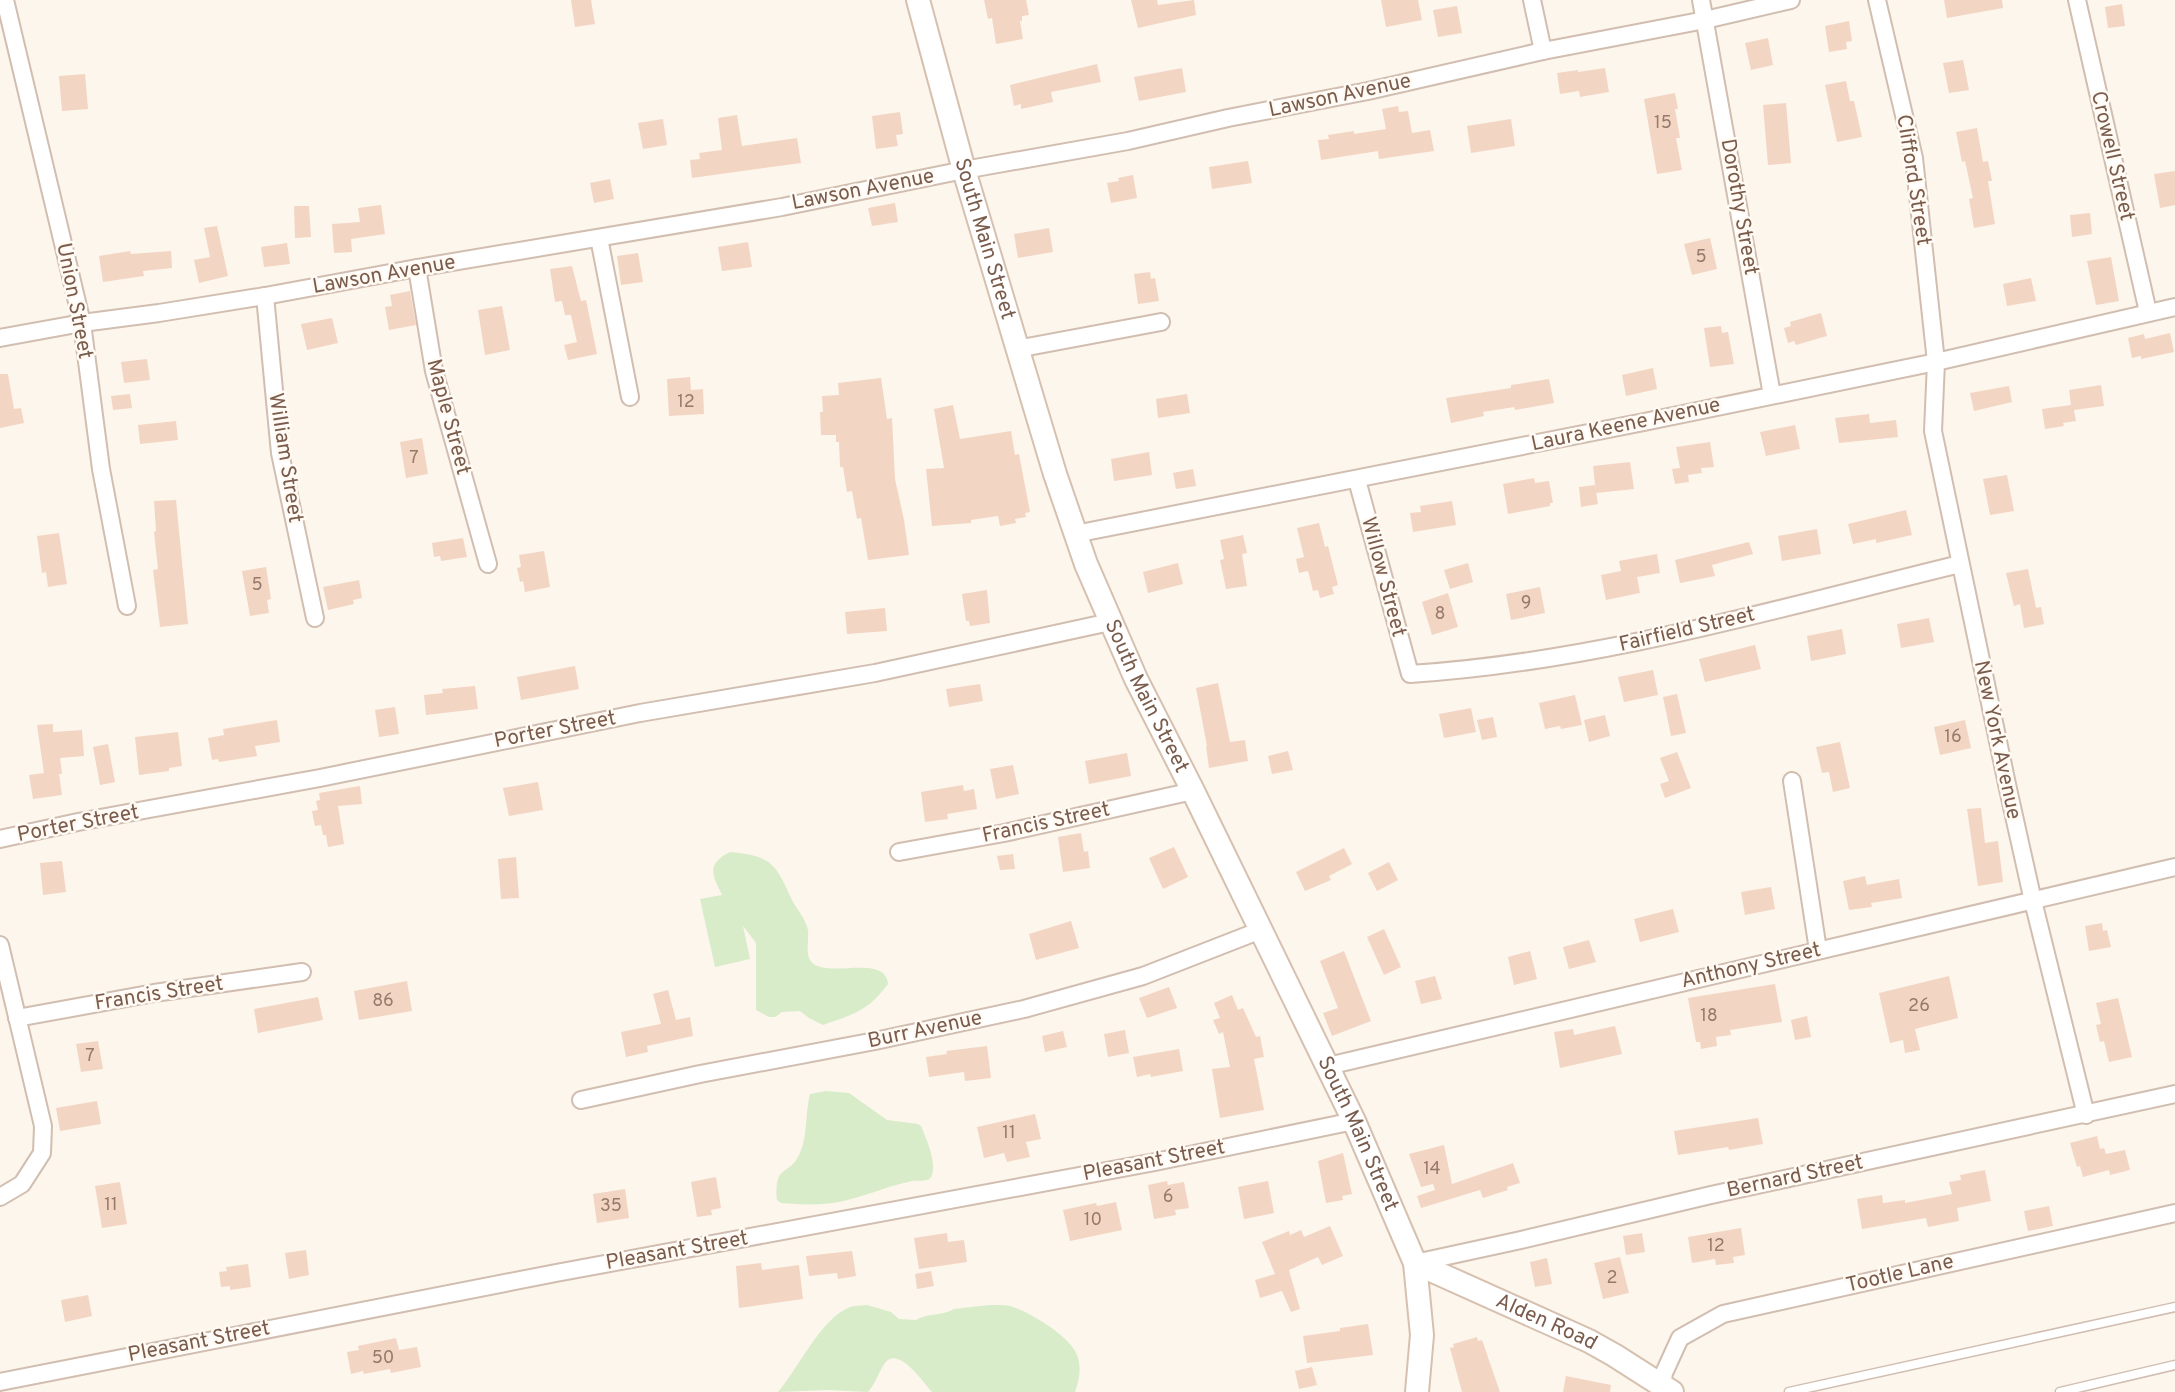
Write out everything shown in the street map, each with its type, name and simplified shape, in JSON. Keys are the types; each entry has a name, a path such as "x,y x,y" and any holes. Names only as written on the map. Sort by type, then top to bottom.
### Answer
{"main road":[{"name":"South Main Street","path":"918,0 964,170 1075,534 1110,622 1136,679 1328,1066 1354,1121 1414,1263 1422,1335 1418,1392"},
{"name":"Alden Road","path":"1414,1263 1589,1341 1667,1388"}],"street":[{"name":"Union Street","path":"4,0 82,323 101,469 127,606"},
{"path":"1532,0 1543,51"},
{"name":"Dorothy Street","path":"1701,0 1772,395"},
{"name":"Lawson Avenue","path":"0,338 82,323 265,296 417,268 782,207 964,170 1128,141 1791,0"},
{"name":"Clifford Street","path":"1877,0 1914,158 1936,362"},
{"name":"Crowell Street","path":"2076,0 2148,312"},
{"path":"599,238 630,397"},
{"name":"Maple Street","path":"417,268 434,371 488,564"},
{"name":"William Street","path":"265,296 280,453 315,618"},
{"name":"Laura Keene Avenue","path":"1075,534 1357,480 1936,362 2175,307"},
{"path":"1017,349 1161,322"},
{"name":"New York Avenue","path":"1936,362 1933,431 2033,901 2086,1114"},
{"name":"Willow Street","path":"1357,480 1410,674"},
{"name":"Fairfield Street","path":"1410,674 1461,671 1628,645 1960,564"},
{"name":"Porter Street","path":"0,839 78,822 332,776 617,718 874,673 1110,622"},
{"path":"1792,781 1818,950"},
{"name":"Francis Street","path":"899,852 1004,833 1193,791"},
{"name":"Anthony Street","path":"1328,1066 2175,867"},
{"name":"Burr Avenue","path":"582,1100 1024,1009 1143,976 1261,930"},
{"path":"0,945 43,1126 42,1153 22,1184 0,1197"},
{"name":"Francis Street","path":"17,1018 154,993 302,972"},
{"name":"Bernard Street","path":"1414,1263 1711,1195 2175,1094"},
{"name":"Pleasant Street","path":"0,1382 556,1273 1155,1162 1354,1121"},
{"name":"Tootle Lane","path":"1667,1388 1664,1373 1680,1338 1723,1314 2175,1213"}],"lane":[{"path":"1789,1392 2175,1307"},
{"path":"2060,1392 2175,1365"}],"green space":[{"path":"730,852 763,859 775,869 807,925 808,955 815,965 825,968 876,970 884,974 888,984 881,993 860,1010 823,1025 800,1011 782,1012 775,1017 769,1017 756,1010 756,943 743,926 750,959 715,967 700,899 722,895 713,870 717,861"},
{"path":"826,1091 849,1093 887,1120 921,1126 932,1157 931,1178 912,1181 834,1203 797,1204 781,1203 777,1200 780,1175 796,1161 803,1146 810,1094"},
{"path":"867,1305 891,1312 899,1319 916,1320 954,1309 975,1306 1003,1305 1018,1309 1058,1333 1073,1348 1079,1360 1080,1369 1075,1392 932,1392 910,1367 897,1359 890,1359 885,1363 868,1392 827,1390 778,1392 828,1323 850,1307"}],"building":[{"path":"571,0 591,0 595,24 575,27"},
{"path":"984,0 1026,0 1029,15 1022,16 1022,21 1020,21 1023,39 996,44 992,18 988,19"},
{"path":"1131,0 1157,0 1158,5 1194,0 1196,15 1138,28"},
{"path":"1381,0 1418,0 1422,20 1386,27"},
{"path":"1944,0 2002,0 2003,8 1947,18"},
{"path":"2122,4 2125,26 2108,28 2105,7"},
{"path":"1457,6 1462,33 1438,37 1433,10"},
{"path":"1849,21 1852,41 1846,42 1847,49 1829,52 1825,26"},
{"path":"1768,38 1773,65 1751,70 1745,43"},
{"path":"1963,60 1969,90 1949,93 1943,63"},
{"path":"1097,64 1101,82 1051,92 1053,102 1021,109 1021,104 1014,106 1010,85"},
{"path":"1182,68 1186,92 1139,101 1134,77"},
{"path":"1605,68 1609,92 1580,97 1579,91 1560,94 1557,73"},
{"path":"85,74 88,109 62,111 59,76"},
{"path":"1846,81 1850,101 1854,101 1862,137 1837,142 1825,85"},
{"path":"1675,93 1680,138 1676,138 1682,170 1657,174 1644,99"},
{"path":"1786,103 1791,163 1768,165 1763,105"},
{"path":"1398,106 1399,112 1408,111 1412,133 1430,130 1434,151 1379,159 1378,151 1321,160 1318,140 1329,139 1328,135 1386,129 1382,109"},
{"path":"900,112 903,134 896,135 898,146 876,149 872,116"},
{"path":"737,115 742,146 797,138 801,163 692,178 690,160 700,159 699,153 722,150 718,118"},
{"path":"663,119 667,145 643,149 638,123"},
{"path":"1511,119 1515,146 1471,153 1467,126"},
{"path":"1977,128 1983,162 1988,161 1992,181 1988,181 1995,224 1974,228 1969,199 1973,198 1956,132"},
{"path":"1248,161 1252,183 1212,189 1209,167"},
{"path":"2175,171 2175,205 2160,208 2154,174"},
{"path":"1133,175 1137,198 1111,203 1107,183"},
{"path":"610,179 614,199 594,203 590,183"},
{"path":"895,203 898,222 872,226 868,208"},
{"path":"381,205 385,234 351,239 352,252 334,253 332,224 360,222 358,208"},
{"path":"294,206 309,206 311,237 295,238"},
{"path":"2090,213 2092,234 2072,237 2070,215"},
{"path":"217,226 228,276 199,283 194,260 210,257 204,228"},
{"path":"1049,228 1053,252 1018,258 1014,234"},
{"path":"1710,238 1717,269 1692,275 1684,244"},
{"path":"748,242 752,267 722,271 718,247"},
{"path":"287,243 290,264 264,267 261,247"},
{"path":"130,251 131,254 171,251 172,268 143,271 144,276 103,282 99,256"},
{"path":"638,253 643,282 621,285 617,256"},
{"path":"2111,257 2119,301 2096,305 2087,261"},
{"path":"572,266 581,301 586,300 597,354 568,360 564,345 577,342 571,315 565,315 562,301 555,302 550,269"},
{"path":"1150,272 1151,279 1155,278 1159,301 1138,304 1134,274"},
{"path":"2031,278 2036,301 2007,306 2003,284"},
{"path":"410,291 416,325 389,330 385,307 392,306 390,295"},
{"path":"502,306 510,350 485,355 478,310"},
{"path":"1821,313 1827,336 1796,345 1794,341 1788,343 1784,328 1791,326 1790,322"},
{"path":"332,318 338,343 307,350 301,324"},
{"path":"1721,326 1722,333 1728,332 1734,364 1710,367 1704,328"},
{"path":"2170,333 2174,352 2141,359 2141,356 2132,358 2128,338 2144,334 2145,339"},
{"path":"147,359 150,380 124,383 121,362"},
{"path":"1653,368 1657,389 1626,396 1622,375"},
{"path":"0,374 8,374 14,409 21,408 24,423 0,428"},
{"path":"690,377 691,390 703,389 704,414 669,416 667,379"},
{"path":"881,378 887,419 892,418 895,479 909,555 868,560 861,518 857,519 852,491 847,492 843,467 840,467 839,442 836,442 836,435 821,435 820,412 823,412 822,396 839,395 838,383"},
{"path":"1549,379 1554,403 1515,410 1514,407 1483,412 1484,416 1451,423 1446,398 1511,388 1511,385"},
{"path":"2101,385 2104,406 2074,410 2076,421 2063,423 2064,426 2045,429 2042,409 2071,405 2069,390"},
{"path":"2009,386 2012,402 1974,411 1970,393"},
{"path":"130,394 132,408 113,410 111,396"},
{"path":"1187,394 1190,413 1158,418 1156,399"},
{"path":"953,405 960,439 1011,431 1015,455 1019,454 1030,512 1025,513 1026,517 1015,519 1016,523 1000,526 998,516 971,520 971,523 932,526 926,469 944,468 934,409"},
{"path":"1869,414 1870,423 1896,420 1898,437 1839,443 1835,418"},
{"path":"176,421 178,440 140,444 138,425"},
{"path":"1795,425 1800,449 1766,456 1760,432"},
{"path":"422,438 428,474 406,478 400,442"},
{"path":"1710,442 1714,467 1701,468 1702,473 1688,475 1689,482 1675,484 1672,469 1680,468 1676,447"},
{"path":"1149,452 1152,475 1114,481 1111,459"},
{"path":"1630,462 1634,489 1596,493 1593,466"},
{"path":"1193,469 1196,486 1176,489 1173,473"},
{"path":"2007,475 2014,511 1990,515 1983,479"},
{"path":"1534,478 1535,483 1549,481 1553,503 1550,503 1550,506 1508,514 1503,484"},
{"path":"1595,485 1598,504 1581,507 1579,487"},
{"path":"176,500 188,624 160,627 153,570 158,569 154,532 156,531 154,501"},
{"path":"1452,501 1456,525 1413,532 1410,513 1421,512 1420,506"},
{"path":"1906,510 1912,535 1876,543 1876,539 1853,544 1848,524"},
{"path":"1319,523 1325,547 1328,546 1338,585 1332,587 1334,594 1320,598 1318,590 1313,591 1308,571 1299,573 1296,559 1304,557 1297,528"},
{"path":"1817,529 1821,554 1782,561 1778,536"},
{"path":"59,533 67,584 48,587 46,572 42,573 37,536"},
{"path":"1243,535 1247,553 1242,554 1247,586 1226,589 1220,560 1224,559 1220,540"},
{"path":"463,538 467,557 441,561 440,556 434,557 432,543"},
{"path":"1749,542 1753,554 1712,565 1715,576 1680,583 1675,560"},
{"path":"544,551 550,587 525,592 517,568 521,567 519,555"},
{"path":"1657,554 1660,573 1637,577 1640,593 1606,600 1601,575 1621,571 1619,561"},
{"path":"1178,563 1183,584 1148,593 1143,572"},
{"path":"1468,563 1473,582 1450,589 1444,570"},
{"path":"266,567 271,599 267,600 269,613 250,616 242,571"},
{"path":"2028,569 2036,608 2041,607 2044,624 2024,628 2020,604 2014,606 2006,573"},
{"path":"359,580 362,598 353,600 354,604 328,610 323,587"},
{"path":"1540,587 1545,613 1511,620 1506,594"},
{"path":"987,590 990,623 970,626 969,621 966,621 962,594"},
{"path":"1448,593 1458,627 1432,635 1422,602"},
{"path":"885,608 887,631 847,634 845,612"},
{"path":"1929,618 1934,642 1901,648 1897,624"},
{"path":"1842,629 1846,654 1811,661 1807,636"},
{"path":"1755,645 1761,669 1705,682 1699,659"},
{"path":"575,666 579,689 521,700 517,677"},
{"path":"1653,670 1658,695 1624,702 1618,677"},
{"path":"1218,683 1230,742 1245,740 1248,761 1209,768 1196,688"},
{"path":"980,684 983,701 949,707 946,689"},
{"path":"475,686 478,709 426,715 424,695 443,693 442,689"},
{"path":"1677,694 1686,733 1671,736 1663,697"},
{"path":"1575,695 1582,725 1545,729 1539,703"},
{"path":"395,707 399,734 379,737 375,710"},
{"path":"1471,708 1476,732 1444,738 1439,714"},
{"path":"1605,715 1610,736 1589,742 1584,720"},
{"path":"1493,717 1497,737 1482,740 1477,720"},
{"path":"277,720 280,742 255,746 257,756 219,762 218,759 212,760 208,738 224,735 223,729"},
{"path":"1965,720 1971,748 1940,755 1934,727"},
{"path":"53,724 53,732 82,730 84,756 60,758 62,774 59,774 62,795 33,799 29,775 44,773 37,725"},
{"path":"178,732 182,766 169,768 169,771 139,775 135,737"},
{"path":"1840,742 1850,788 1833,792 1829,772 1822,773 1816,747"},
{"path":"108,744 115,782 100,785 93,747"},
{"path":"1288,751 1293,770 1272,774 1268,756"},
{"path":"1677,752 1691,788 1665,798 1660,784 1669,781 1660,758"},
{"path":"1127,753 1131,776 1089,784 1085,761"},
{"path":"1013,765 1019,794 996,799 990,769"},
{"path":"538,782 543,810 509,816 503,788"},
{"path":"963,785 964,791 974,789 977,809 947,814 948,819 925,822 921,792"},
{"path":"360,786 362,804 338,806 344,844 328,847 321,825 315,826 312,811 318,810 316,801 320,800 319,793"},
{"path":"1981,808 1985,843 1998,841 2003,882 1978,886 1967,809"},
{"path":"1081,833 1084,852 1088,851 1090,868 1063,872 1058,837"},
{"path":"1174,847 1188,877 1163,889 1149,858"},
{"path":"1344,848 1352,864 1329,876 1331,880 1305,891 1296,872"},
{"path":"1013,854 1015,869 1000,870 997,856"},
{"path":"516,857 519,898 501,899 498,859"},
{"path":"62,861 66,892 43,895 40,863"},
{"path":"1389,862 1398,880 1377,891 1368,873"},
{"path":"1865,876 1867,885 1899,879 1902,898 1871,903 1872,907 1849,910 1843,881"},
{"path":"1771,887 1775,909 1745,915 1741,892"},
{"path":"1673,909 1679,932 1640,942 1634,919"},
{"path":"1071,921 1079,948 1036,960 1029,934"},
{"path":"2102,923 2103,931 2107,930 2111,947 2089,951 2085,926"},
{"path":"1384,929 1401,967 1384,975 1367,937"},
{"path":"1589,940 1596,962 1569,969 1563,947"},
{"path":"1344,951 1371,1021 1332,1036 1323,1013 1338,1008 1320,961"},
{"path":"1530,951 1537,979 1514,985 1508,957"},
{"path":"1435,976 1442,999 1421,1004 1415,981"},
{"path":"1949,976 1958,1018 1915,1029 1920,1050 1905,1053 1903,1040 1890,1043 1879,993"},
{"path":"407,981 412,1011 359,1020 354,991"},
{"path":"1775,984 1782,1022 1730,1030 1731,1035 1716,1037 1717,1046 1701,1049 1700,1042 1696,1042 1688,998"},
{"path":"1169,987 1177,1008 1147,1018 1139,998"},
{"path":"668,990 676,1020 690,1017 693,1036 647,1046 648,1052 626,1057 621,1032 661,1024 653,994"},
{"path":"1232,995 1238,1010 1243,1008 1256,1037 1260,1036 1264,1057 1254,1059 1264,1110 1220,1118 1212,1069 1230,1067 1223,1032 1219,1034 1213,1020 1220,1018 1214,1003"},
{"path":"318,997 323,1020 258,1033 254,1009"},
{"path":"2118,998 2132,1057 2109,1062 2104,1041 2100,1042 2096,1025 2101,1024 2096,1003"},
{"path":"1807,1016 1811,1037 1795,1040 1791,1020"},
{"path":"1615,1026 1622,1054 1560,1068 1554,1032 1573,1029 1574,1035"},
{"path":"1125,1030 1129,1053 1108,1057 1104,1034"},
{"path":"1063,1031 1067,1047 1045,1052 1042,1036"},
{"path":"98,1041 103,1069 81,1072 76,1044"},
{"path":"987,1046 991,1078 965,1081 964,1072 929,1077 926,1057 947,1054 946,1051"},
{"path":"1179,1049 1183,1071 1151,1077 1150,1074 1137,1077 1133,1057"},
{"path":"97,1101 101,1124 60,1131 56,1108"},
{"path":"1035,1114 1041,1139 1026,1142 1030,1157 1007,1162 1004,1153 984,1158 977,1127"},
{"path":"1758,1118 1763,1144 1678,1155 1674,1131"},
{"path":"2097,1136 2100,1149 2104,1148 2106,1154 2125,1150 2130,1170 2110,1175 2109,1170 2083,1177 2080,1166 2077,1167 2070,1143"},
{"path":"1444,1145 1452,1184 1513,1163 1520,1183 1507,1187 1508,1190 1483,1198 1480,1190 1421,1208 1417,1196 1435,1190 1433,1184 1421,1187 1409,1154"},
{"path":"1343,1153 1352,1194 1342,1196 1343,1200 1326,1203 1318,1161"},
{"path":"1985,1170 1991,1201 1957,1208 1959,1221 1928,1227 1926,1218 1862,1229 1857,1199 1882,1195 1883,1203 1905,1200 1905,1203 1952,1194 1949,1182 1961,1180 1960,1175"},
{"path":"716,1177 721,1208 711,1210 712,1215 697,1217 691,1182"},
{"path":"1167,1181 1168,1185 1184,1182 1189,1208 1175,1210 1176,1215 1154,1219 1148,1185"},
{"path":"1268,1181 1274,1213 1244,1219 1238,1187"},
{"path":"120,1182 127,1224 102,1228 95,1186"},
{"path":"625,1189 629,1218 597,1223 593,1194"},
{"path":"1116,1202 1122,1230 1070,1241 1063,1210 1096,1203 1097,1206"},
{"path":"2049,1206 2053,1226 2028,1231 2024,1211"},
{"path":"1330,1226 1343,1256 1322,1265 1318,1257 1289,1270 1300,1309 1291,1312 1282,1291 1260,1298 1255,1280 1275,1274 1262,1242 1289,1231 1290,1235 1301,1230 1304,1237"},
{"path":"1741,1228 1745,1255 1733,1257 1734,1263 1716,1265 1715,1259 1692,1263 1688,1237"},
{"path":"947,1233 948,1242 964,1240 967,1262 919,1269 914,1238"},
{"path":"1642,1233 1645,1252 1626,1255 1623,1236"},
{"path":"306,1250 309,1275 289,1279 285,1253"},
{"path":"852,1251 856,1276 838,1279 837,1273 809,1276 806,1256"},
{"path":"1620,1257 1629,1293 1603,1299 1594,1263"},
{"path":"1547,1258 1552,1284 1535,1287 1530,1262"},
{"path":"761,1263 762,1270 799,1265 803,1299 739,1308 736,1266"},
{"path":"248,1264 251,1287 230,1290 230,1286 221,1287 219,1272 227,1271 226,1267"},
{"path":"931,1271 934,1286 917,1289 915,1274"},
{"path":"88,1295 92,1316 65,1322 61,1300"},
{"path":"1368,1324 1373,1355 1307,1363 1303,1336 1340,1331 1340,1328"},
{"path":"1477,1337 1478,1341 1482,1340 1500,1392 1462,1392 1450,1348 1454,1347 1453,1344"},
{"path":"396,1338 399,1350 417,1347 421,1367 391,1373 390,1369 351,1374 347,1352 359,1350 358,1346"},
{"path":"1312,1367 1317,1385 1299,1389 1295,1371"},
{"path":"1566,1376 1611,1385 1610,1392 1563,1392"}]}
